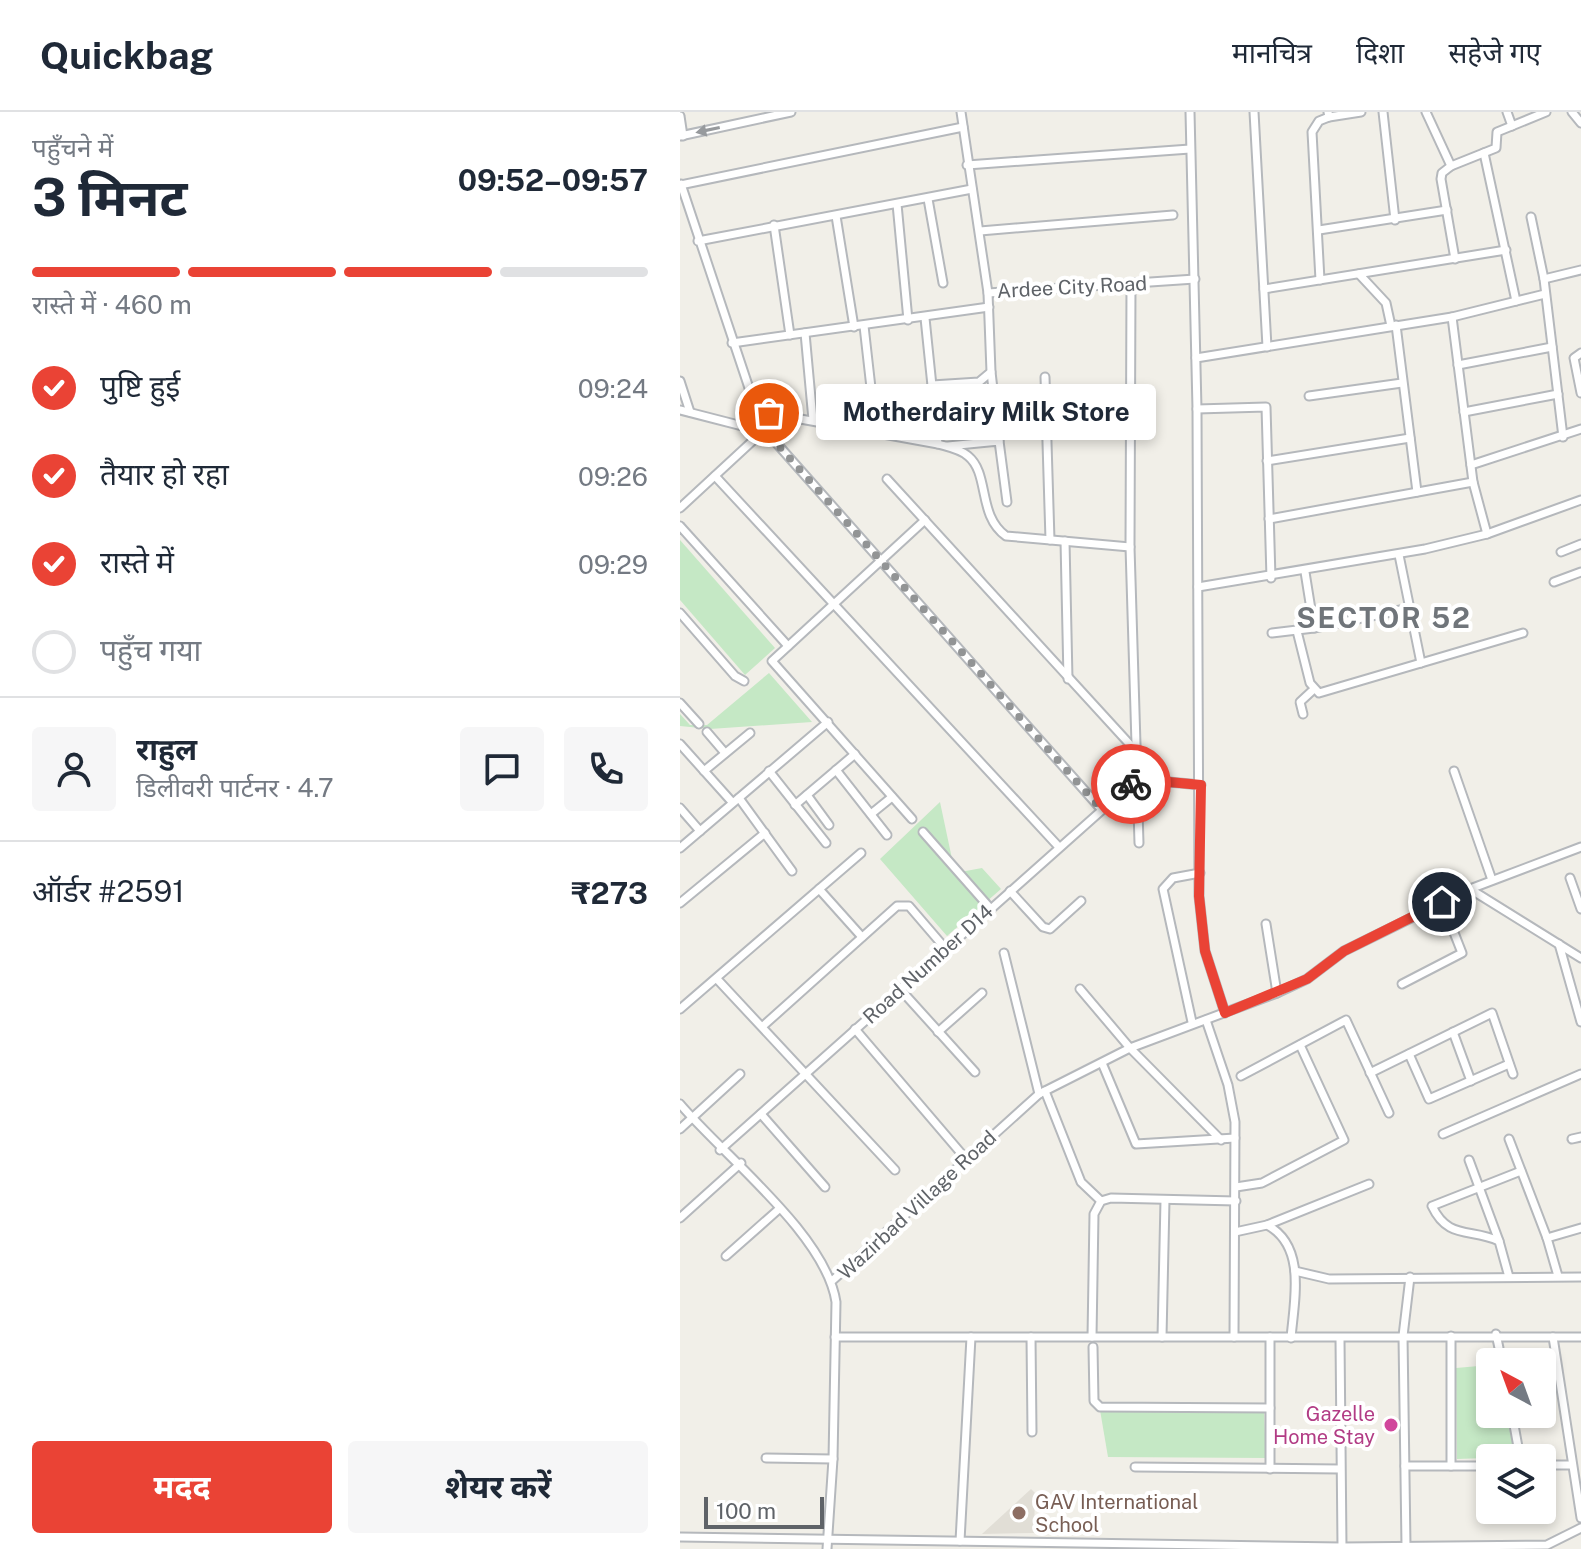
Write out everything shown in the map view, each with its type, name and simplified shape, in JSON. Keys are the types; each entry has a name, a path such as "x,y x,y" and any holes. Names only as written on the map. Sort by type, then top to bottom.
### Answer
{"street":[{"path":"680,116 682,136 791,112"},
{"name":"Ardee City Road","path":"961,112 988,293 1195,279"},
{"path":"1190,112 1197,409 1200,873 1205,951 1225,1013"},
{"path":"1254,112 1267,347"},
{"path":"1320,280 1312,132 1319,121 1329,115 1361,112"},
{"path":"1383,112 1395,220"},
{"path":"1426,112 1451,166"},
{"path":"1507,112 1512,126"},
{"path":"1455,259 1442,173 1497,146 1495,133 1546,112"},
{"path":"1576,113 1581,123"},
{"path":"680,508 756,432 758,415 680,184 963,127"},
{"path":"967,165 1190,149"},
{"path":"1484,153 1516,301"},
{"path":"698,241 972,189"},
{"path":"928,199 943,283"},
{"path":"897,204 908,320"},
{"path":"1319,230 1447,210"},
{"path":"980,231 1173,215"},
{"path":"836,216 854,327"},
{"path":"1531,217 1544,279 1563,437"},
{"path":"774,225 790,335"},
{"path":"1264,289 1506,250"},
{"path":"1544,279 1581,270"},
{"path":"1359,274 1386,303 1393,325 1417,492"},
{"path":"1131,284 1130,547 1139,843"},
{"path":"988,293 991,372 1007,502"},
{"path":"1196,358 1452,317 1545,294"},
{"path":"732,343 989,307"},
{"path":"1452,317 1473,482 1487,534"},
{"path":"925,318 942,445"},
{"path":"864,326 876,432"},
{"path":"805,333 813,420"},
{"path":"1458,365 1552,347"},
{"path":"1581,353 1574,358 1581,393"},
{"path":"932,385 979,382 991,372"},
{"path":"1045,377 1050,540"},
{"path":"680,381 690,412"},
{"path":"1309,396 1402,383"},
{"path":"1464,412 1558,394"},
{"path":"1197,409 1266,407 1271,578"},
{"path":"680,410 771,437 1101,809"},
{"path":"771,437 778,428 773,414"},
{"path":"758,415 813,420 942,445 962,452 974,461 991,523 1006,536 1130,547"},
{"path":"1471,465 1581,429"},
{"path":"1267,461 1410,438"},
{"path":"942,445 999,441"},
{"path":"715,476 1058,846"},
{"path":"887,479 1135,750"},
{"path":"1269,519 1473,482"},
{"path":"1198,587 1271,578 1399,555 1487,534 1581,500"},
{"path":"912,819 772,661 925,520"},
{"path":"680,526 788,646"},
{"path":"1065,541 1068,679"},
{"path":"1561,552 1581,544"},
{"path":"1399,555 1421,663"},
{"path":"1305,572 1314,628"},
{"path":"1554,582 1581,572"},
{"path":"1272,633 1314,628 1410,608"},
{"path":"680,613 735,676 744,681"},
{"path":"1297,631 1313,690 1319,693 1523,633"},
{"path":"1303,714 1300,702 1313,690"},
{"path":"680,703 699,724"},
{"path":"680,848 828,722"},
{"path":"707,732 725,753"},
{"path":"704,771 750,733"},
{"path":"680,744 736,800 792,871"},
{"path":"795,805 855,754"},
{"path":"836,770 887,835"},
{"path":"769,771 826,843"},
{"path":"1454,771 1492,880"},
{"path":"1137,779 1201,785"},
{"name":"Road Number D14","path":"720,1150 1058,846 1137,779"},
{"path":"807,795 829,825"},
{"path":"871,814 892,797"},
{"path":"680,808 700,831"},
{"path":"923,832 990,908"},
{"path":"680,903 765,833"},
{"name":"Wazirbad Village Road","path":"827,1549 833,1459 833,1280 1042,1093 1130,1048 1307,979 1344,951 1470,889 1581,847"},
{"path":"680,1009 861,853"},
{"path":"1192,1022 1163,889 1173,878 1200,873"},
{"path":"1570,878 1581,909"},
{"path":"819,889 862,937"},
{"path":"1470,889 1581,958"},
{"path":"1010,891 1043,927 1050,929 1081,901"},
{"path":"1402,984 1462,953 1442,902"},
{"path":"763,1026 903,904 945,948"},
{"path":"1266,924 1277,993"},
{"path":"1559,944 1581,1022"},
{"path":"1004,953 1042,1093 1081,1182 1101,1201"},
{"path":"717,979 895,1170"},
{"path":"900,989 975,1072"},
{"path":"1080,989 1130,1048 1221,1140"},
{"path":"938,1032 982,993"},
{"path":"1370,1073 1492,1013 1513,1074"},
{"path":"1206,1020 1231,1095 1235,1138 1234,1337"},
{"path":"1241,1076 1346,1020 1389,1113"},
{"path":"855,1029 966,1159"},
{"path":"1453,1032 1471,1081"},
{"path":"1236,1187 1262,1183 1344,1140 1300,1045"},
{"path":"1409,1054 1429,1099 1509,1064"},
{"path":"1102,1063 1136,1144 1235,1138"},
{"path":"680,1129 740,1074"},
{"path":"1443,1134 1581,1074"},
{"path":"680,1104 720,1150 741,1163 833,1280"},
{"path":"761,1114 825,1187"},
{"path":"1572,1139 1581,1137"},
{"path":"1509,1139 1547,1238 1558,1276"},
{"path":"1469,1160 1509,1277"},
{"path":"680,1218 741,1163"},
{"path":"1499,1241 1483,1233 1449,1230 1439,1221 1432,1206 1521,1171"},
{"path":"1235,1232 1267,1225 1369,1184"},
{"path":"1092,1337 1094,1214 1101,1201 1111,1198 1236,1201"},
{"path":"1162,1337 1165,1200"},
{"path":"726,1256 779,1209"},
{"path":"1267,1225 1283,1236 1295,1271 1291,1338"},
{"path":"1547,1238 1581,1228"},
{"path":"1295,1271 1329,1279 1581,1277"},
{"path":"1406,1546 1403,1336 1410,1277"},
{"path":"835,1337 1340,1339 1496,1334 1581,1337"},
{"path":"1496,1334 1499,1348"},
{"path":"1451,1336 1451,1466"},
{"path":"960,1541 971,1337"},
{"path":"1031,1337 1032,1432"},
{"path":"1270,1337 1270,1469"},
{"path":"1553,1337 1581,1518"},
{"path":"1340,1339 1342,1547"},
{"path":"1093,1347 1094,1401 1100,1407 1270,1408"},
{"path":"766,1458 833,1459"},
{"path":"1556,1465 1571,1465"},
{"path":"1405,1466 1476,1466"},
{"path":"1135,1467 1340,1469"},
{"path":"680,1537 1342,1547 1547,1545 1581,1528"}],"shaded area":[{"name":"GAV International School","path":"1031,1489 1035,1493 1034,1533 982,1534"}],"green space":[{"path":"680,540 775,648 745,675 680,600"},
{"path":"769,673 812,722 710,729 680,726 680,714 690,725 707,725"},
{"path":"940,802 955,873 982,868 1001,889 947,936 880,859"},
{"path":"1476,1366 1476,1428 1510,1428 1513,1444 1476,1444 1476,1458 1457,1459 1456,1368"},
{"path":"1100,1410 1264,1411 1266,1458 1108,1457"}],"way so far":[{"path":"769,413 776,417 778,424 771,437 1101,809 1131,784"}],"place":[{"name":"Motherdairy Milk Store","path":"769,413"},
{"name":"Gazelle Home Stay","path":"1391,1425"},
{"name":"GAV International School","path":"1019,1513"}],"district":[{"name":"SECTOR 52","path":"1384,618"}],"route":[{"path":"1131,784 1137,779 1156,779 1201,785 1199,896 1205,951 1225,1013 1307,979 1344,951 1442,902"}]}
